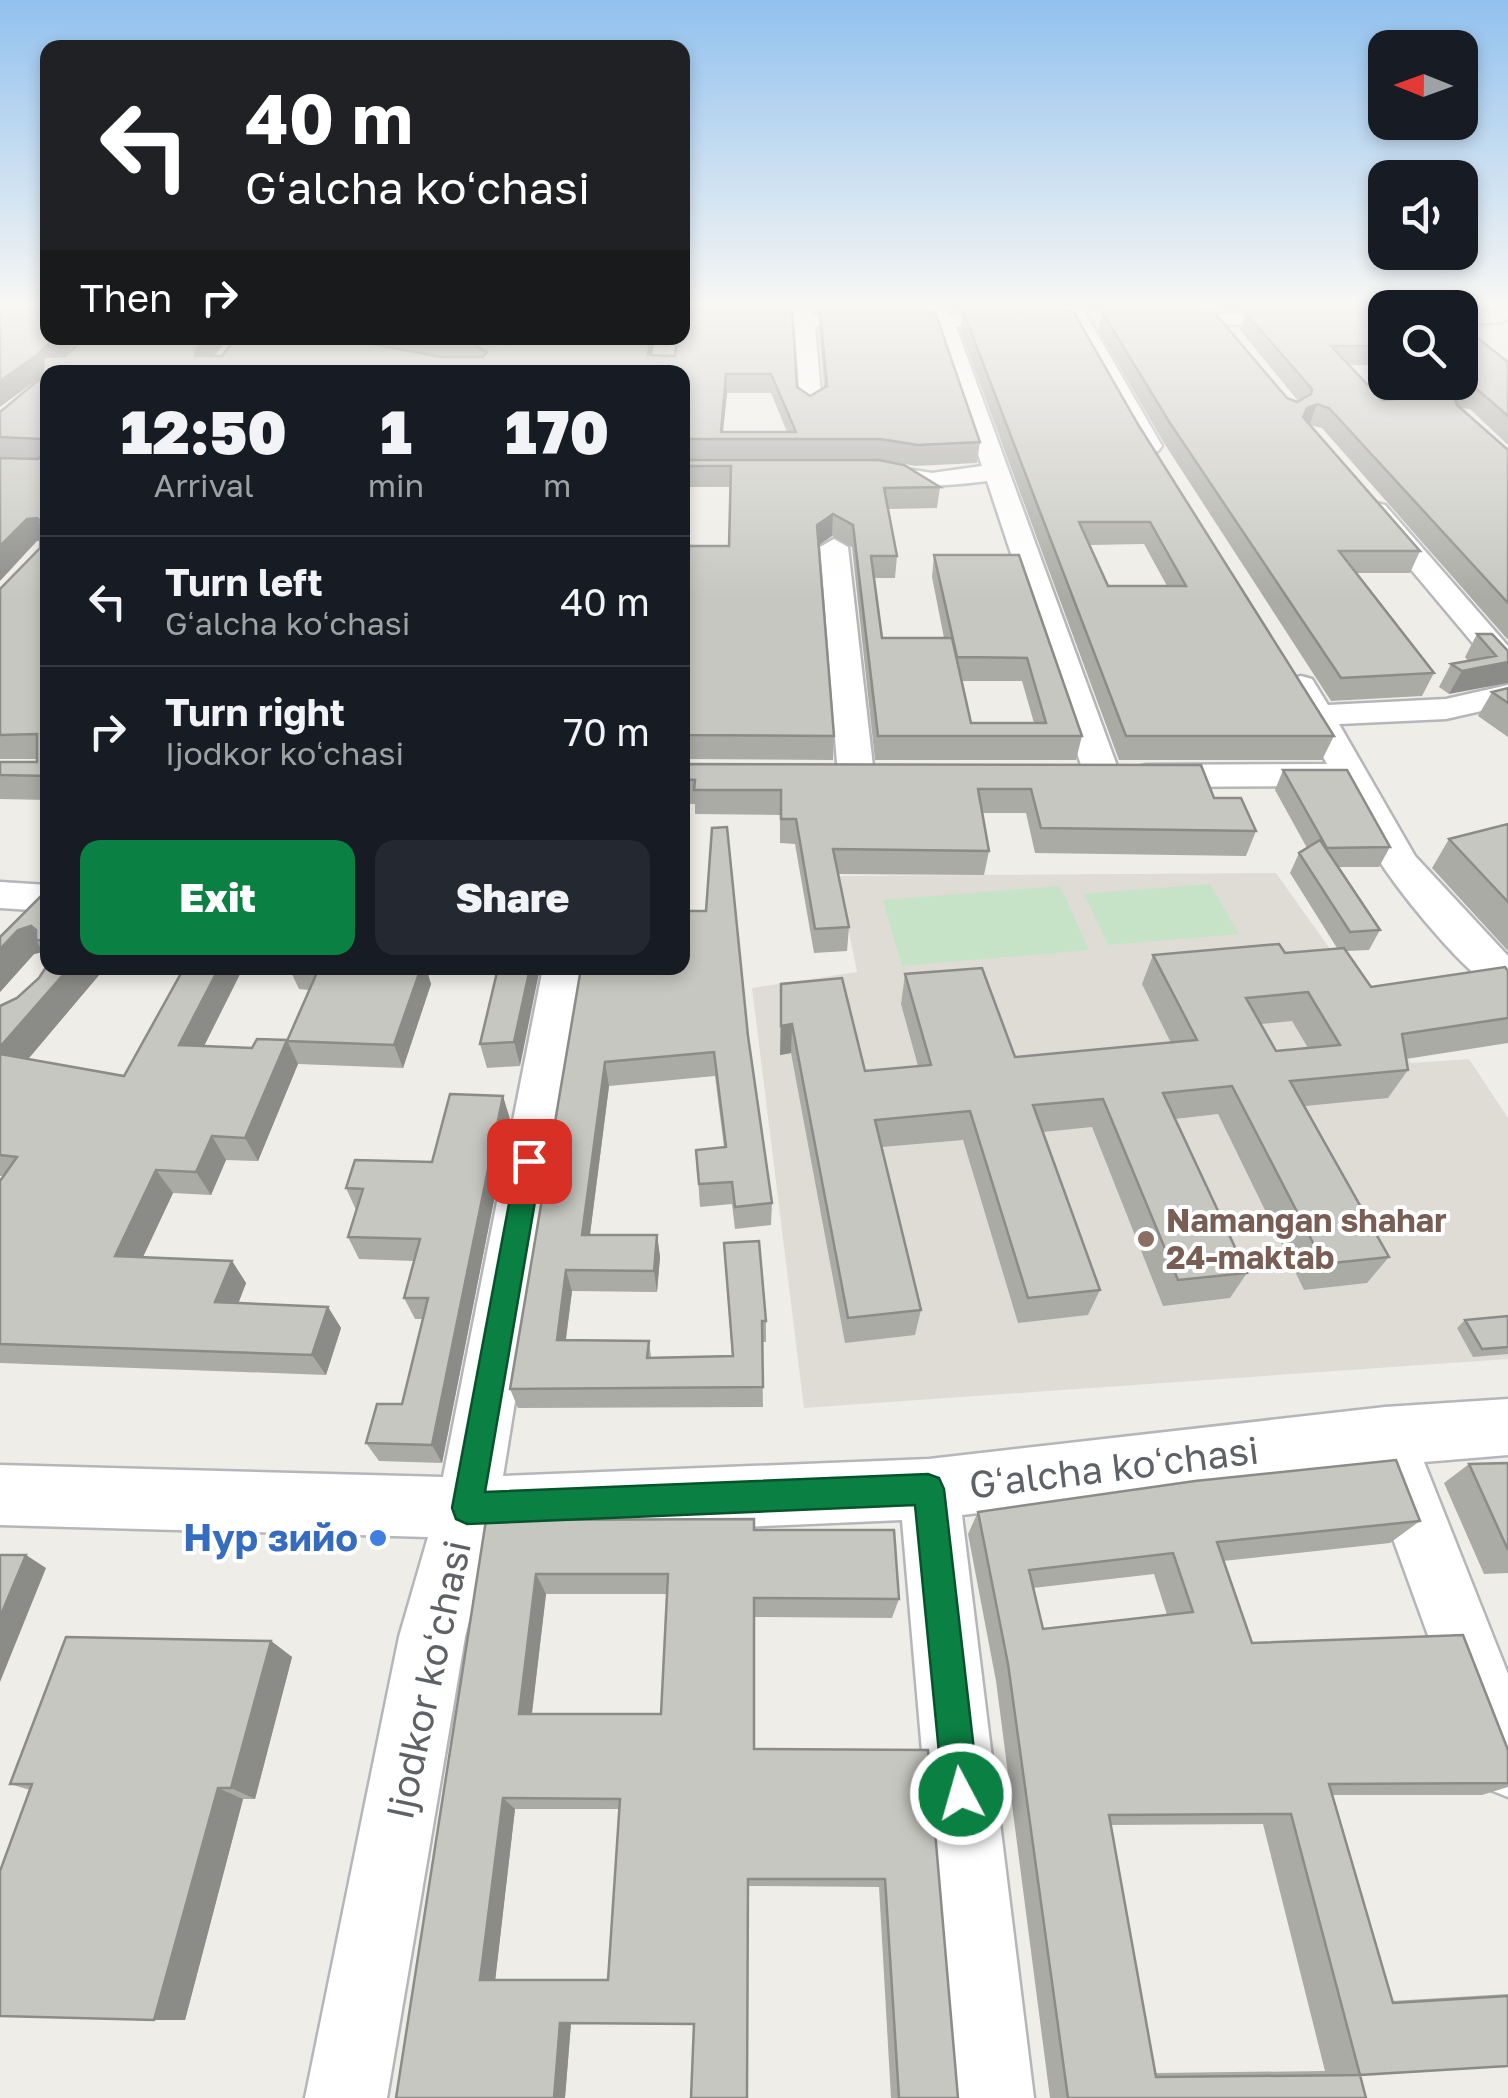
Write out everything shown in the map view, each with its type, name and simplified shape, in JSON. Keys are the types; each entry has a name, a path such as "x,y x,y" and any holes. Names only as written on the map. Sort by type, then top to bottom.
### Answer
{"street":[{"path":"811,402 811,406"},
{"path":"971,402 1103,777"},
{"path":"1123,402 1170,478"},
{"path":"842,470 878,470 932,480 996,472"},
{"path":"1360,492 1508,665"},
{"path":"834,547 856,775"},
{"path":"1287,664 1400,863 1460,934 1507,978"},
{"path":"1319,715 1446,709 1508,696"},
{"path":"817,774 894,775"},
{"path":"1065,776 1349,775"},
{"path":"0,895 40,898"},
{"name":"Ijodkor koʻchasi","path":"346,2098 432,1637 467,1508 563,975"},
{"name":"Gʻalcha koʻchasi","path":"0,1495 467,1508 928,1489 1385,1436 1508,1427"},
{"path":"1385,1436 1508,1762"},
{"path":"928,1489 993,2098"}],"shaded area":[{"name":"Namangan shahar 24-maktab","path":"1276,873 1411,1063 1469,1059 1508,1118 1508,1359 804,1408 752,988 857,972 838,876"}],"green space":[{"path":"1210,884 1239,934 1108,945 1084,894"},
{"path":"1060,886 1089,950 902,966 883,900"}],"building":[{"path":"12,402 40,402 40,439 0,437 0,412"},
{"path":"690,402 724,402 721,432 796,432 783,402 966,402 980,442 918,445 880,439 690,439"},
{"path":"998,402 1125,402 1334,736 1126,736","holes":["1079,522 1150,522 1186,586 1108,586"]},
{"path":"1157,402 1456,402 1508,450 1508,603 1329,408 1317,404 1307,408 1303,417 1420,551 1339,551 1434,673 1341,678"},
{"path":"1492,402 1508,402 1508,416"},
{"path":"0,458 38,459 40,520 27,519 0,546"},
{"path":"690,460 879,460 904,465 940,487 884,488 897,556 871,556 882,638 952,638 971,723 1046,723 1027,658 957,657 934,555 1019,555 1082,736 878,736 853,525 833,514 817,525 834,736 690,735 690,546 729,546 731,466 690,466"},
{"path":"40,548 40,776 0,775 0,762 37,762 37,734 0,735 0,589"},
{"path":"1477,634 1492,634 1508,651 1508,662 1462,671 1451,664 1496,656"},
{"path":"1508,688 1508,703 1492,692"},
{"path":"690,764 1201,765 1214,798 1241,798 1256,831 1041,828 1031,789 978,789 989,851 833,849 849,927 815,929 796,819 781,819 781,790 694,790 695,780 690,780"},
{"path":"1283,770 1347,770 1390,847 1327,848"},
{"path":"1508,824 1508,902 1449,839"},
{"path":"727,827 748,1036 772,1203 735,1207 732,1182 699,1184 696,1150 726,1147 714,1052 605,1062 582,1235 657,1235 654,1271 566,1270 557,1340 649,1341 647,1358 733,1356 724,1243 759,1241 766,1321 762,1321 763,1387 510,1389 580,975 690,975 690,911 706,911 712,828"},
{"path":"1320,840 1380,930 1350,932 1299,853"},
{"path":"40,897 40,940 36,940 36,930 31,926 18,930 0,949 0,937"},
{"path":"1279,944 1285,953 1344,948 1371,987 1505,967 1508,1018 1402,1034 1408,1070 1290,1081 1389,1257 1324,1264 1232,1086 1163,1093 1247,1273 1178,1280 1103,1099 1033,1105 1100,1290 1028,1298 970,1111 875,1120 921,1310 848,1318 792,1024 781,1026 781,984 842,978 865,1071 931,1065 905,974 982,968 1015,1057 1197,1040 1153,955","holes":["1308,992 1340,1045 1276,1051 1246,998"]},
{"path":"63,975 0,1047 0,1006 17,998 39,978"},
{"path":"180,975 215,975 179,1045 252,1048 257,1039 287,1040 245,1138 212,1136 196,1172 156,1170 115,1256 232,1261 215,1302 328,1307 312,1355 0,1344 0,1181 17,1157 0,1155 0,1054 124,1076"},
{"path":"316,975 419,975 394,1045 287,1041"},
{"path":"496,975 528,975 514,1042 480,1044"},
{"path":"450,1094 503,1096 432,1445 366,1443 377,1404 402,1404 428,1298 404,1298 420,1239 348,1237 363,1189 346,1188 355,1160 432,1162"},
{"path":"1508,1316 1508,1347 1482,1349 1465,1320"},
{"path":"1396,1460 1420,1521 1217,1542 1252,1643 1463,1635 1508,1750 1508,1783 1329,1784 1393,2003 1508,1996 1508,2066 1360,2075 1366,2098 1068,2098 1008,1664 978,1512 1195,1481","holes":["1173,1553 1193,1612 1043,1629 1029,1570","1291,1814 1360,2075 1156,2077 1109,1815"]},
{"path":"1508,1463 1508,1550 1469,1464"},
{"path":"754,1519 754,1530 894,1530 899,1599 754,1598 754,1749 928,1750 958,2098 899,2098 885,1879 748,1879 747,2098 691,2098 694,2024 560,2023 554,2098 396,2098 486,1520","holes":["536,1574 668,1574 661,1714 519,1714","503,1798 620,1799 608,1980 480,1980"]},
{"path":"0,1555 26,1555 0,1617"},
{"path":"66,1637 271,1641 231,1788 218,1788 154,2020 0,2016 0,1871 32,1784 10,1784"}],"place":[{"name":"Namangan shahar 24-maktab","path":"1146,1239"},
{"name":"Нур зийо","path":"378,1538"}],"route":[{"path":"529,1161 467,1508 928,1489 961,1794"}]}
